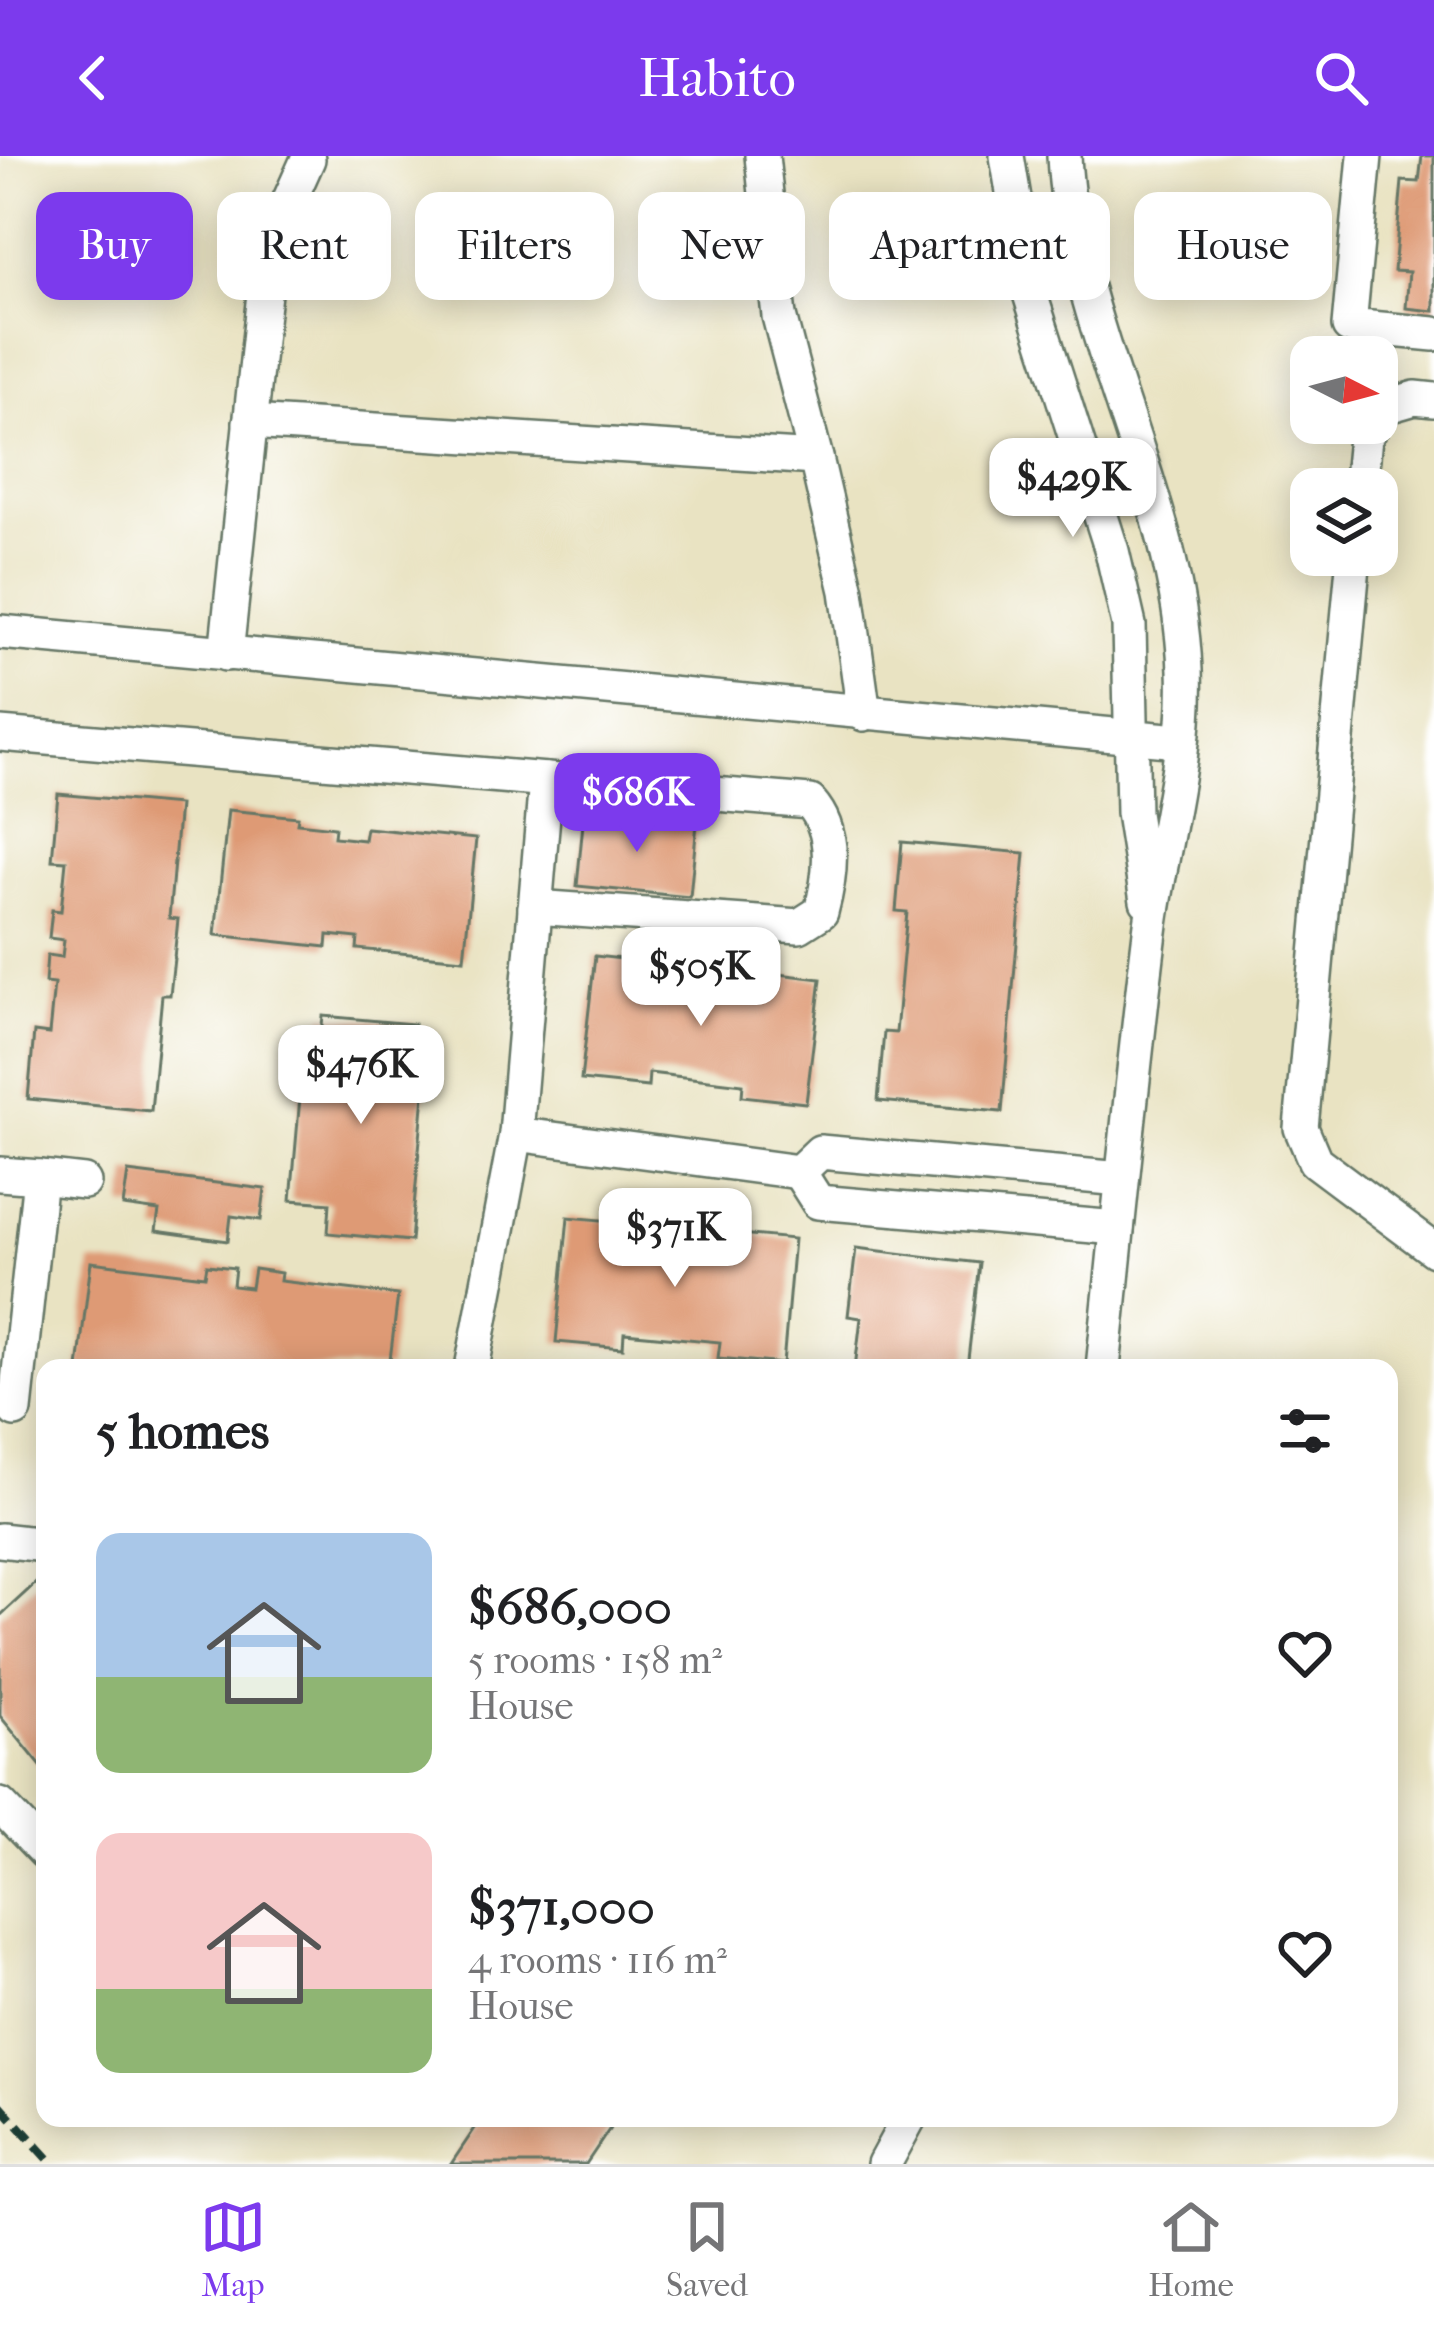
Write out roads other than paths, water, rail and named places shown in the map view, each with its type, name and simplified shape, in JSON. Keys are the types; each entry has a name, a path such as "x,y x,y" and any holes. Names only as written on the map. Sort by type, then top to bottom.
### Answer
{"street":[{"path":"762,156 779,316 847,591 864,714"},
{"path":"1007,156 1030,294 1112,551 1129,625 1132,813 1151,926"},
{"path":"1064,156 1087,279 1177,597 1186,673 1172,816 1151,926 1104,1359"},
{"path":"1365,156 1349,326 1434,334"},
{"path":"226,654 269,246 308,159"},
{"path":"1398,403 1434,400"},
{"path":"250,422 816,458"},
{"path":"1352,576 1301,1128 1316,1161 1434,1250"},
{"path":"0,632 1179,740"},
{"path":"0,734 810,802 825,819 829,883 821,912 799,926 535,907"},
{"path":"476,1359 516,1134 546,779"},
{"path":"516,1134 799,1172"},
{"path":"799,1172 820,1152 1122,1179"},
{"path":"799,1172 818,1202 1117,1228"},
{"path":"0,1174 84,1182"},
{"path":"20,1410 40,1178"},
{"path":"0,1540 36,1544"},
{"path":"0,1805 36,1843"},
{"path":"884,2164 904,2127"}],"railway":[{"path":"0,2105 53,2164"}]}
